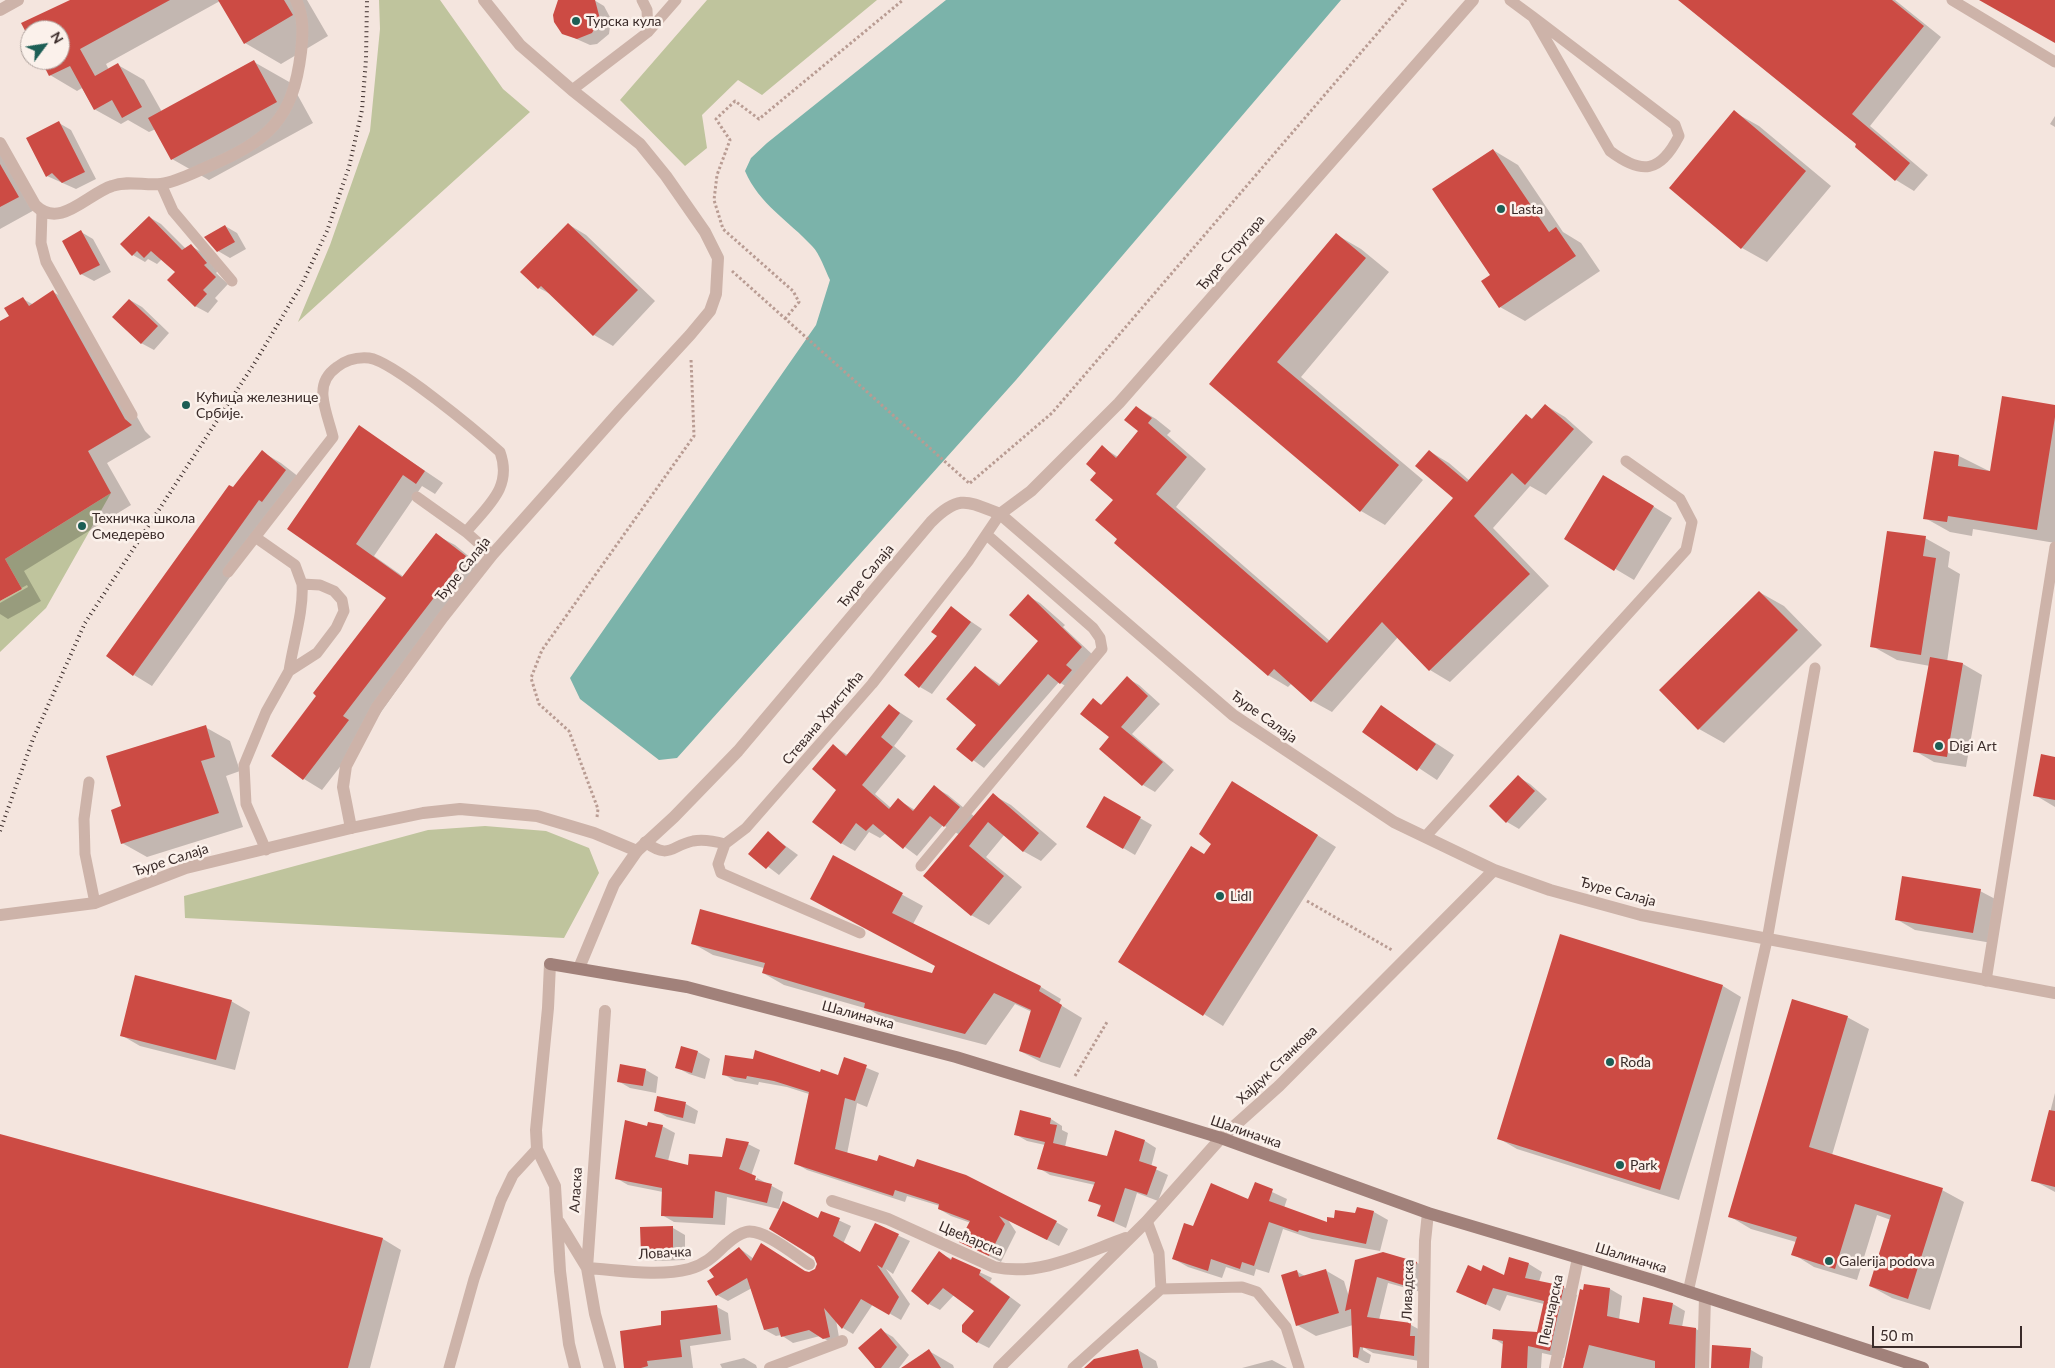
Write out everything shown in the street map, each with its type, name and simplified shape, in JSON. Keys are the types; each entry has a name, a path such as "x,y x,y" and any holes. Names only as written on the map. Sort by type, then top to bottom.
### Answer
{"main road":[{"name":"Шалиначка","path":"550,964 687,987 956,1057 1222,1138 1428,1213 1705,1297 1923,1368"}],"street":[{"path":"0,10 18,0"},
{"path":"0,143 35,205 42,212 56,214 66,212 112,186 134,183 161,184 241,152 258,141 283,114 292,93 299,68 302,41 302,18 296,0"},
{"path":"484,0 520,44 572,90 640,144 689,207 718,258"},
{"name":"Ђуре Стругара","path":"1000,514 1031,491 1119,403 1473,0"},
{"name":"Ђуре Салаја","path":"351,828 343,787 346,766 377,707 403,670 492,555 620,410 690,336 710,311 716,294 718,258"},
{"name":"Ђуре Салаја","path":"579,968 614,884 641,846 674,817 738,751 943,509 959,502 971,502 1000,514 1233,715 1394,822 1494,870 1550,890 1641,915 2055,993"},
{"name":"Ђуре Салаја","path":"0,915 95,903 186,868 351,828 460,809 537,816 641,846"},
{"name":"Хајдук Станкова","path":"999,1368 1147,1220 1222,1138 1280,1086 1494,870"},
{"path":"550,964 548,1008 536,1130 537,1149 555,1186 560,1271 569,1344 575,1368"},
{"name":"Аласка","path":"605,1011 587,1268 594,1314 610,1368"},
{"name":"Цвећарска","path":"832,1201 888,1219 994,1267 1007,1270 1024,1270 1057,1263 1129,1237"},
{"name":"Ливадска","path":"1423,1368 1424,1251 1428,1213"},
{"path":"558,1220 587,1268"},
{"name":"Ловачка","path":"587,1268 657,1271 687,1270 702,1265 730,1241 747,1232 756,1232 772,1240 809,1264"},
{"name":"Пешчарска","path":"1555,1368 1578,1258"},
{"path":"1703,1368 1705,1297"},
{"path":"770,1368 842,1342"}],"lane":[{"path":"642,0 647,10 648,32"},
{"path":"572,90 648,32 676,0"},
{"path":"1510,0 1533,17 1675,125 1679,136 1671,152 1660,162 1645,168 1628,165 1610,151 1533,17"},
{"path":"1952,0 2055,62"},
{"path":"161,184 173,211 232,281"},
{"path":"42,212 41,243 46,262 132,415"},
{"path":"228,572 333,437 323,395 325,378 344,362 357,358 371,358 390,367 439,402 500,452 504,464 501,490 466,532"},
{"path":"1425,837 1686,550 1692,522 1680,500 1626,462"},
{"path":"416,497 466,532 492,555"},
{"name":"Стевана Христића","path":"725,844 758,814 865,691 987,536 1000,514"},
{"path":"921,866 1102,650 1100,638 1093,628 987,536"},
{"path":"254,537 295,565 302,584 303,598 289,671 266,712 244,766 246,804 266,850"},
{"path":"1986,981 2055,547"},
{"path":"289,671 317,653 336,628 344,611 342,600 334,591 320,585 302,584"},
{"path":"1688,1292 1767,940 1815,668"},
{"path":"89,782 84,819 85,854 95,903"},
{"path":"641,846 668,852 692,842 710,840 725,844 718,864 721,873 860,933"},
{"path":"449,1368 474,1278 499,1206 513,1175 537,1149"},
{"path":"1147,1220 1159,1253 1161,1289"},
{"path":"1074,1368 1161,1289 1242,1287 1257,1292 1286,1327 1299,1368"}],"path":[{"path":"784,319 799,302 793,291 723,229 714,200 717,175 730,140 716,119 735,101 759,119 903,0"},
{"path":"970,482 1052,414 1406,0"},
{"path":"718,258 793,328 970,482 971,502"},
{"path":"594,833 598,809 569,731 539,704 531,678 542,650 694,436 690,336"},
{"path":"1307,901 1406,958"},
{"path":"1067,1090 1107,1022"}],"green space":[{"path":"379,0 440,0 503,89 530,112 298,322 330,245 370,131 380,29"},
{"path":"707,0 877,0 762,95 738,80 702,115 707,148 685,166 620,100"},
{"name":"Техничка школа Смедерево","path":"111,493 46,608 0,652 0,601 22,589 5,559"},
{"path":"485,826 546,831 589,848 599,873 564,938 185,918 184,896 428,830"}],"water":[{"path":"946,0 1341,0 1016,380 677,758 659,760 580,699 570,678 816,325 830,280 822,262 812,246 766,203 751,183 745,171 751,158 767,143"}],"building":[{"path":"70,0 170,0 80,49 95,76 118,63 142,107 122,118 112,100 94,110 70,66 70,20 27,20"},
{"path":"218,0 284,0 293,15 244,44"},
{"name":"Турска кула","path":"558,0 595,0 600,19 592,33 577,39 562,34 554,22 553,15"},
{"path":"1678,0 1892,0 1924,26 1852,114 1910,163 1895,181 1855,147 1856,144"},
{"path":"1979,0 2055,0 2055,43"},
{"path":"254,60 277,102 171,160 148,118"},
{"path":"46,70 62,70 49,76"},
{"path":"1734,110 1806,171 1741,249 1669,188"},
{"path":"59,121 85,172 62,183 52,173 46,177 26,138"},
{"path":"1493,149 1549,232 1556,227 1576,256 1499,308 1481,281 1490,275 1432,189"},
{"path":"0,164 19,197 0,207"},
{"path":"149,216 182,250 191,244 207,263 204,265 216,277 203,290 207,294 195,307 167,280 175,272 151,251 144,258 137,251 132,256 120,244"},
{"path":"568,223 638,290 593,336 541,286 538,289 520,272"},
{"path":"225,225 235,242 217,252 204,237"},
{"path":"81,230 100,265 80,275 62,241"},
{"path":"1336,233 1366,258 1277,362 1399,465 1360,512 1209,384"},
{"name":"Техничка школа Смедерево","path":"53,290 125,419 132,425 88,451 111,493 5,559 22,589 0,601 0,321 9,316 4,308 23,297 29,306"},
{"path":"129,299 158,326 141,344 112,317"},
{"path":"2002,396 2055,405 2055,417 2037,530 1948,516 1947,522 1923,519 1934,451 1959,455 1958,466 1990,471"},
{"path":"1545,404 1574,429 1525,485 1512,473 1474,516 1530,574 1429,671 1382,622 1311,702 1274,669 1268,676 1114,543 1117,539 1095,520 1113,500 1090,480 1096,473 1086,464 1102,445 1116,458 1138,431 1124,420 1136,406 1152,418 1148,423 1187,457 1156,494 1327,643 1453,498 1415,466 1429,450 1467,482 1526,414 1532,419"},
{"path":"359,425 425,471 416,484 403,475 356,544 402,577 436,533 466,556 343,716 349,720 303,780 271,756 316,696 313,693 386,598 287,529"},
{"path":"262,450 286,470 262,502 259,500 133,676 106,656 229,485 233,487"},
{"path":"1603,475 1654,506 1614,571 1564,539"},
{"path":"1887,531 1926,536 1923,556 1936,558 1921,655 1870,647"},
{"path":"1759,591 1798,630 1698,730 1659,690"},
{"path":"1028,594 1082,647 1066,665 1072,670 1060,684 1048,674 972,762 956,749 976,725 946,699 975,666 999,686 1038,641 1009,615"},
{"path":"951,606 971,622 919,688 904,675 937,636 931,632"},
{"path":"1930,657 1963,663 1947,757 1913,752"},
{"path":"1127,676 1148,696 1121,727 1163,762 1142,786 1099,749 1109,737 1080,714 1093,698 1101,705"},
{"path":"889,704 900,713 881,737 893,747 862,785 889,809 898,798 913,811 934,785 960,807 944,827 930,816 903,849 873,824 866,831 856,823 841,844 812,822 836,790 812,769 833,744 846,756"},
{"path":"1381,705 1436,744 1417,771 1362,732"},
{"path":"206,725 215,757 201,761 219,813 121,844 111,810 121,806 106,756"},
{"path":"2041,754 2055,757 2055,800 2033,796"},
{"path":"1518,775 1535,791 1506,823 1489,806"},
{"path":"1232,781 1318,835 1203,1016 1118,962 1191,846 1204,854 1211,844 1199,834"},
{"path":"993,793 1039,833 1023,852 988,822 969,846 1004,876 971,916 923,876"},
{"path":"1104,796 1141,817 1123,849 1086,827"},
{"path":"768,831 786,847 766,869 748,854"},
{"path":"833,855 903,893 892,913 1041,986 1039,991 1062,1005 1040,1058 1019,1051 1031,1010 994,993 965,1034 864,1008 865,1003 762,973 765,963 691,944 700,909 932,973 935,966 810,899"},
{"path":"1902,876 1981,889 1973,933 1895,920"},
{"name":"Roda","path":"1560,934 1723,985 1660,1190 1497,1139"},
{"path":"135,975 232,1000 216,1060 120,1036"},
{"path":"1792,999 1848,1016 1809,1147 1943,1188 1908,1299 1869,1286 1891,1215 1855,1204 1835,1269 1791,1255 1797,1237 1728,1217"},
{"path":"681,1046 698,1051 692,1073 675,1068"},
{"path":"755,1050 820,1072 821,1069 838,1075 844,1057 867,1065 855,1101 845,1098 835,1149 877,1161 879,1155 914,1167 917,1159 966,1175 1057,1221 1047,1240 999,1216 1005,1224 989,1256 959,1242 970,1221 938,1209 939,1204 895,1190 893,1196 794,1164 809,1092 774,1081 747,1076 746,1079 722,1075 725,1055 753,1059"},
{"path":"620,1064 646,1069 643,1086 617,1082"},
{"path":"657,1096 686,1102 683,1118 654,1111"},
{"path":"1020,1110 1051,1118 1050,1124 1057,1125 1053,1143 1107,1156 1115,1130 1145,1140 1139,1161 1157,1167 1147,1195 1125,1188 1114,1222 1097,1216 1101,1205 1088,1201 1095,1182 1037,1169 1045,1142 1014,1135"},
{"path":"2049,1110 2055,1111 2055,1187 2031,1181"},
{"path":"625,1120 647,1126 648,1122 663,1125 655,1157 688,1165 689,1154 722,1157 726,1138 749,1142 739,1169 756,1176 755,1180 772,1184 767,1203 715,1191 713,1218 661,1216 662,1188 615,1179"},
{"path":"0,1134 383,1238 348,1368 0,1368"},
{"path":"1255,1182 1273,1189 1269,1201 1327,1222 1327,1217 1334,1218 1335,1210 1355,1213 1357,1207 1374,1211 1366,1244 1299,1230 1298,1232 1269,1222 1254,1266 1242,1262 1240,1269 1211,1259 1208,1271 1172,1259 1184,1223 1193,1226 1211,1183 1248,1199"},
{"path":"783,1201 818,1218 821,1211 840,1218 833,1236 860,1252 875,1223 899,1234 882,1268 877,1265 899,1297 889,1315 861,1299 842,1329 824,1308 830,1337 823,1339 809,1330 781,1337 778,1327 764,1330 747,1278 716,1296 707,1281 714,1277 709,1270 739,1247 751,1261 761,1243 805,1271 809,1272 815,1269 817,1264 814,1257 769,1229"},
{"path":"673,1226 673,1254 641,1254 640,1227"},
{"path":"939,1251 951,1260 952,1257 981,1270 979,1275 1010,1297 977,1343 962,1332 962,1325 974,1311 943,1288 928,1305 911,1291"},
{"path":"1383,1252 1417,1262 1409,1287 1377,1277 1367,1317 1411,1323 1410,1336 1415,1336 1414,1356 1360,1347 1358,1358 1353,1357 1351,1309 1345,1311 1355,1260"},
{"path":"1509,1257 1529,1263 1525,1278 1564,1286 1550,1351 1528,1346 1527,1368 1501,1368 1503,1341 1492,1339 1493,1329 1537,1332 1544,1301 1493,1288 1486,1305 1456,1292 1468,1265 1481,1271 1483,1265 1504,1275"},
{"path":"1326,1269 1339,1313 1296,1326 1281,1275 1297,1270 1299,1277"},
{"path":"1584,1284 1610,1288 1607,1316 1639,1323 1643,1297 1673,1303 1669,1324 1696,1328 1695,1368 1655,1368 1655,1361 1589,1345 1583,1368 1563,1368 1580,1289 1583,1290"},
{"path":"717,1305 721,1334 680,1340 682,1357 647,1361 648,1366 641,1368 624,1368 620,1331 661,1325 661,1311"},
{"path":"881,1328 897,1347 881,1368 875,1368 858,1348"},
{"path":"1712,1345 1751,1348 1749,1368 1711,1368"},
{"path":"929,1349 941,1368 901,1368 922,1354"},
{"path":"1138,1349 1143,1368 1084,1368 1094,1359"}],"railway":[{"path":"0,831 33,739 85,623 254,364 302,284 327,231 349,167 362,110 366,59 367,0"}],"place":[{"name":"Турска кула","path":"576,21"},
{"name":"Lasta","path":"1501,209"},
{"name":"Кућица железнице Србије.","path":"186,405"},
{"name":"Техничка школа Смедерево","path":"82,526"},
{"name":"Digi Art","path":"1939,746"},
{"name":"Lidl","path":"1220,896"},
{"name":"Roda","path":"1610,1062"},
{"name":"Park","path":"1620,1165"},
{"name":"Galerija podova","path":"1829,1261"}]}
